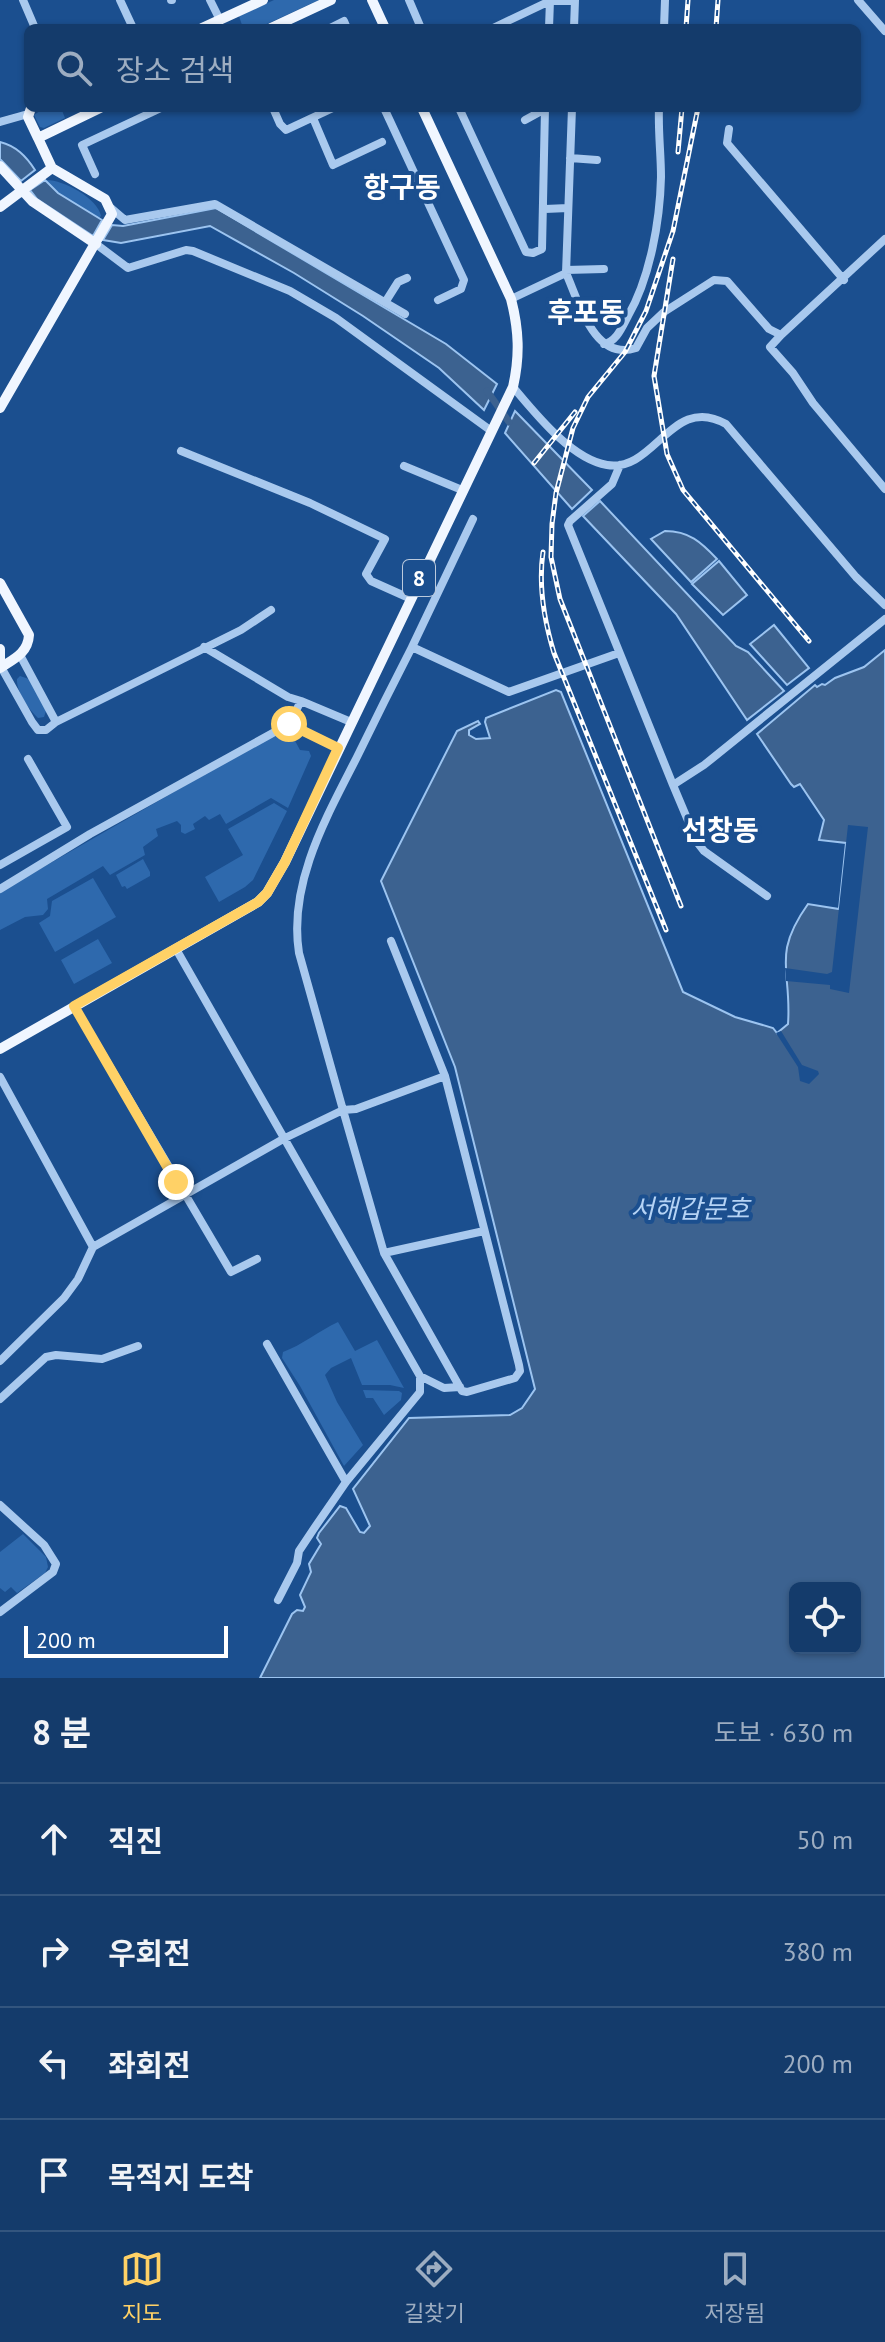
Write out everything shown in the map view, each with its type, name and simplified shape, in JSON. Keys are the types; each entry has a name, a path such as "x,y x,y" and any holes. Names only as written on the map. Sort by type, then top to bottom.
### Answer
{"main road":[{"path":"211,24 263,0"},
{"path":"280,24 331,0"},
{"path":"372,0 383,24"},
{"path":"0,408 98,241 110,214 105,199 52,168 30,112"},
{"name":"8","path":"338,748 511,392 519,346 511,299 424,112"},
{"path":"38,138 75,113"},
{"path":"0,166 48,212 98,241"},
{"path":"0,207 52,168"},
{"path":"0,583 29,635 27,647 20,655 0,668"},
{"path":"0,649 0,660"},
{"path":"0,1049 258,902 267,893 285,862 338,748"}],"street":[{"path":"23,0 33,24"},
{"path":"120,0 131,24"},
{"path":"210,0 220,20"},
{"path":"409,0 419,24"},
{"path":"501,24 550,1 575,0 574,24"},
{"path":"664,24 665,0"},
{"path":"858,0 885,31"},
{"path":"549,24 550,1"},
{"path":"0,122 27,112"},
{"path":"95,174 82,145 152,112"},
{"path":"275,112 286,130 325,112"},
{"path":"386,112 464,280 461,289 438,300"},
{"path":"461,112 526,252 533,253 542,249 546,112"},
{"path":"525,120 539,112"},
{"path":"572,112 566,272 591,328 604,344 625,352 636,348 647,328 664,312 706,284 720,279 727,281 769,329 781,335"},
{"path":"604,344 617,335 634,305 658,224 661,181 659,112"},
{"path":"313,118 333,165 382,142"},
{"path":"729,129 727,143 844,280"},
{"path":"570,158 597,160"},
{"path":"110,214 125,220 215,204 405,314"},
{"path":"545,209 568,208"},
{"path":"885,239 770,347 885,489"},
{"path":"98,241 128,268 186,250 290,291 365,337 493,425"},
{"path":"511,299 566,272 604,269"},
{"path":"386,301 398,282 407,278"},
{"path":"511,392 570,445 597,462 620,465 639,456 691,417 714,417 732,428 856,577 885,605"},
{"path":"181,451 310,503 385,539 366,574 371,581 409,598"},
{"path":"620,465 612,484 570,521 570,530 697,842 704,851 767,896"},
{"path":"404,466 462,490"},
{"path":"391,941 445,1076 520,1371 510,1380 467,1392 460,1387 384,1253 299,953 296,928 307,867 322,828 473,519"},
{"path":"0,668 38,730 46,730 56,722 241,630 271,610"},
{"path":"673,785 704,765 885,619"},
{"path":"204,647 288,697 351,722"},
{"path":"412,647 509,692 619,653"},
{"path":"20,655 56,722"},
{"path":"0,889 90,834 289,724 301,701"},
{"path":"289,724 338,748"},
{"path":"0,865 67,827 28,759"},
{"path":"176,949 420,1376 420,1392 346,1482 299,1551 297,1563 278,1600"},
{"path":"74,1006 231,1272 257,1259"},
{"path":"0,1361 64,1298 78,1279 93,1247 285,1138 343,1110 356,1109 445,1076"},
{"path":"0,1077 93,1247"},
{"path":"384,1253 484,1231"},
{"path":"267,1344 346,1482"},
{"path":"0,1399 46,1357 102,1359 138,1346"},
{"path":"420,1376 444,1388 460,1387"},
{"path":"0,1505 44,1545 56,1564 53,1572 2,1607"}],"shaded area":[{"path":"274,0 319,0 267,24 242,24 239,16"},
{"path":"38,112 63,112 65,118 44,128 40,127 34,115"},
{"path":"45,180 60,183 86,196 101,216 99,218 69,202"},
{"path":"20,676 29,679 46,711 44,717 38,718 24,700 17,684"},
{"path":"282,730 294,739 300,750 309,751 311,756 288,808 271,798 226,824 220,814 209,820 205,816 193,824 195,829 185,834 177,821 156,829 158,836 143,847 145,855 110,875 103,866 47,899 48,909 43,915 25,917 0,930 0,892"},
{"path":"274,803 287,811 253,880 219,902 205,877 243,855 228,829"},
{"path":"143,859 150,876 127,889 122,887 116,875"},
{"path":"93,878 116,917 55,952 39,923 50,916 52,901"},
{"path":"98,939 112,963 74,984 61,960"},
{"path":"338,1322 355,1351 377,1340 404,1388 362,1385 351,1358 331,1368 325,1375 363,1445 344,1466 282,1358 283,1352"},
{"path":"363,1390 399,1391 402,1393 401,1400 384,1415 373,1398 366,1398"},
{"path":"23,1534 46,1557 48,1567 45,1573 17,1593 11,1587 5,1592 0,1588 0,1552"}],"water":[{"path":"0,142 20,152 35,170 21,181 0,159"},
{"path":"45,180 58,193 102,220 93,236 37,199 30,190"},
{"path":"216,208 446,344 497,384 484,410 439,368 363,316 210,226 121,243 103,240 112,225 123,226"},
{"path":"515,411 592,490 572,509 505,433"},
{"path":"600,501 736,646 748,652 784,691 747,720 676,614 583,516"},
{"path":"665,531 694,539 717,559 691,582 651,539"},
{"path":"719,561 747,595 723,615 692,584"},
{"path":"774,625 809,668 787,685 750,644"},
{"name":"서해갑문호","path":"885,650 885,1678 260,1678 292,1614 297,1610 303,1611 305,1607 300,1595 311,1572 309,1564 321,1544 317,1538 319,1533 340,1506 346,1508 360,1532 364,1533 370,1526 353,1489 409,1418 510,1415 522,1408 535,1389 455,1067 381,881 457,731 478,721 480,724 469,730 469,735 476,739 490,738 486,718 556,690 561,692 683,992 735,1017 773,1028 777,1033 788,1024 786,951 790,937 808,904 839,909 846,843 819,840 824,820 800,784 794,787 791,784 757,734 815,685 825,685 864,667"}],"pier":[{"path":"848,825 868,827 849,993 830,989 830,985 786,981 785,968 827,974 832,972"},
{"path":"781,1031 802,1065 818,1071 819,1074 809,1084 800,1081 798,1067 776,1033"}],"waterway":[{"path":"487,391 509,422"}],"railway":[{"path":"686,24 688,0"},
{"path":"716,24 718,0"},
{"path":"678,152 682,112"},
{"path":"681,906 560,599 551,557 556,493 573,428 588,397 625,352 646,311 673,231 697,112"},
{"path":"673,259 654,376 667,454 683,490 809,641"},
{"path":"534,463 575,412"},
{"path":"543,552 543,603 554,653 666,930"}],"district":[{"name":"항구동","path":"402,187"},
{"name":"후포동","path":"586,312"},
{"name":"선창동","path":"720,830"}],"route":[{"path":"176,1182 74,1006 258,902 267,893 285,862 338,748 289,724"}]}
